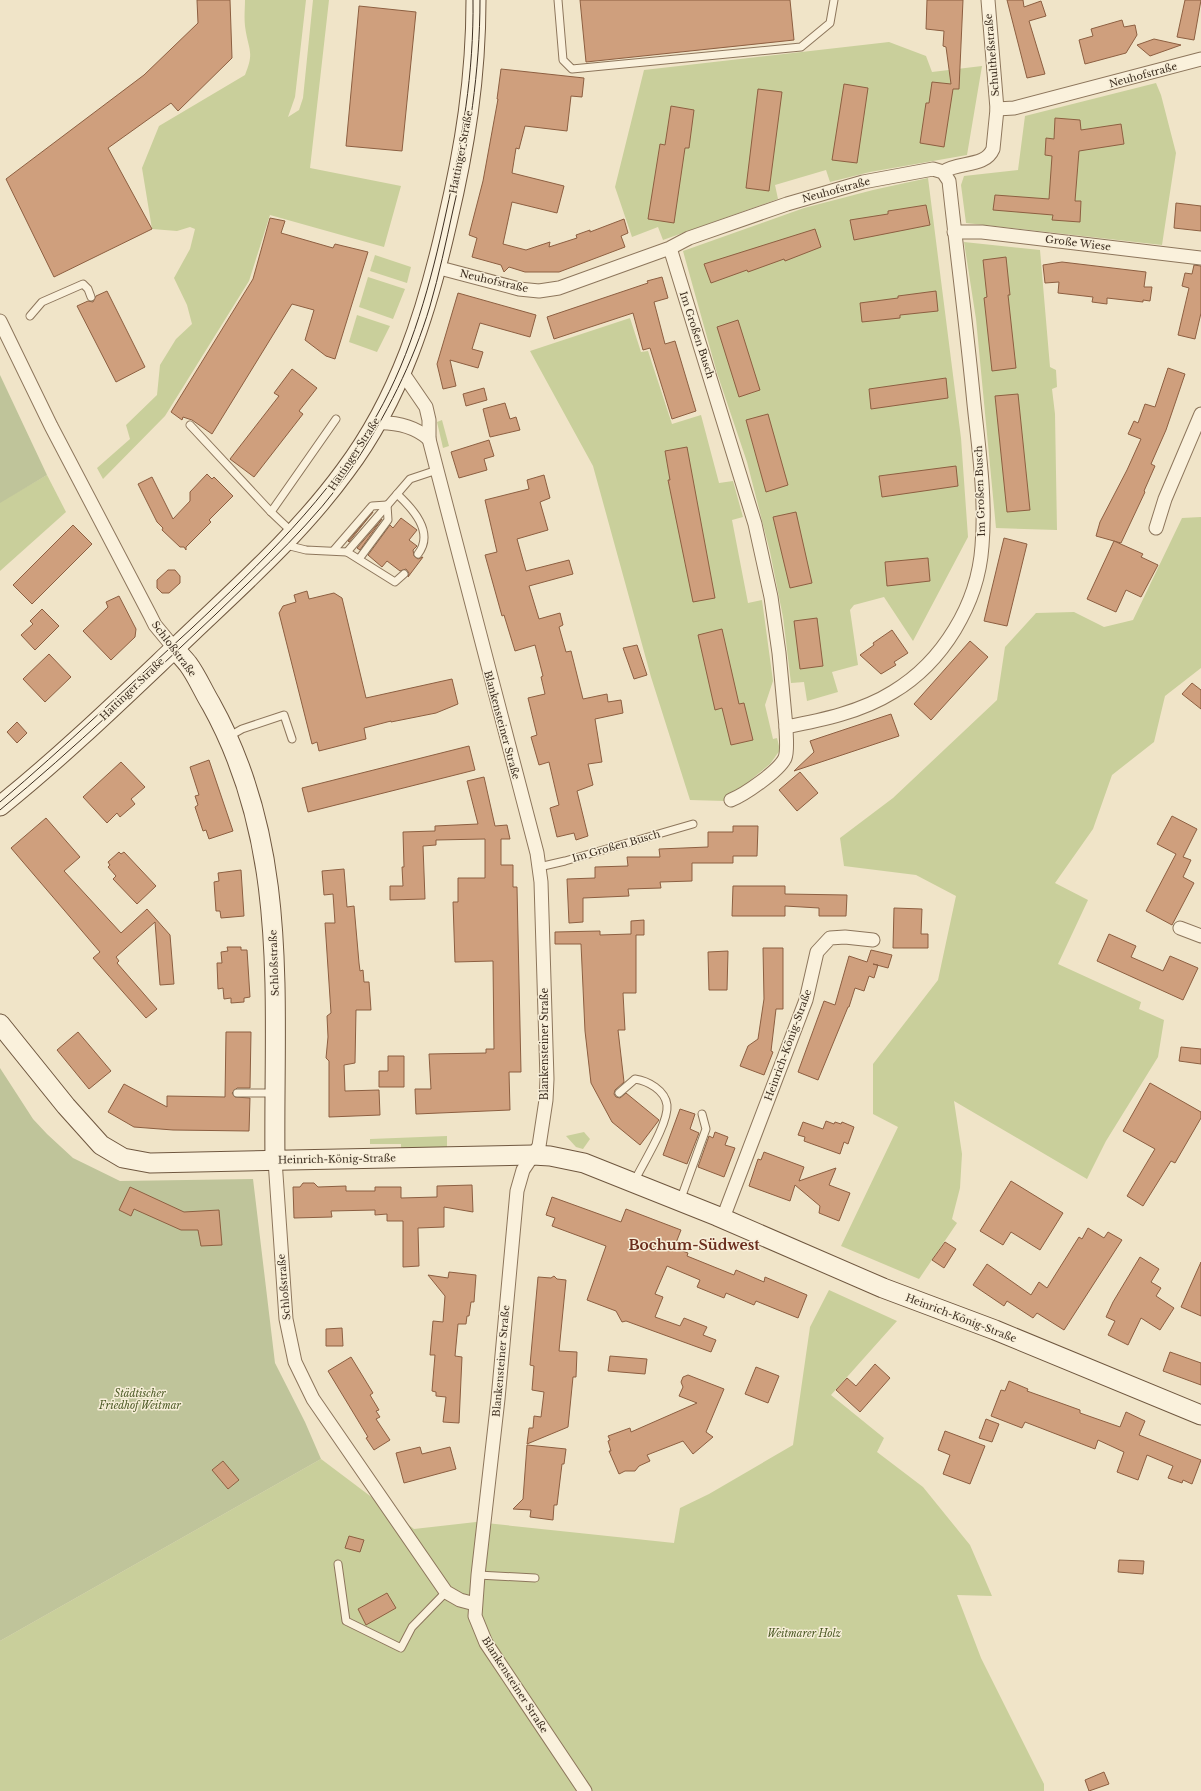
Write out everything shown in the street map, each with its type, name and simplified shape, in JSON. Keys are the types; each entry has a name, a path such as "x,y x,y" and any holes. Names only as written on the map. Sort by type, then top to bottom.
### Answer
{"main road":[{"name":"Hattinger Straße","path":"0,806 83,736 288,539 347,469 375,423 402,372 419,329 456,186 468,120 475,46 476,0"},
{"name":"Schloßstraße","path":"174,648 188,665 228,737 245,782 263,847 270,890 276,976 275,1160"},
{"name":"Heinrich-König-Straße","path":"0,1024 66,1106 101,1145 114,1154 132,1161 150,1163 533,1155 550,1156 584,1162 723,1218 883,1288 992,1328 1201,1415"}],"street":[{"name":"Schultheßstraße","path":"988,0 997,109"},
{"name":"Neuhofstraße","path":"436,267 519,290 539,291 559,288 670,248 689,238 834,190 911,172 933,169 943,172 949,167 986,160 991,155 993,149 997,109 1014,108 1201,59"},
{"name":"Im Großen Busch","path":"786,727 855,710 892,693 910,681 925,667 953,633 970,599 978,577 982,548 982,483 949,181 943,172"},
{"name":"Große Wiese","path":"954,232 982,232 1201,258"},
{"name":"Im Großen Busch","path":"670,248 755,524 771,597 780,660 786,727 784,759 747,793 731,800"},
{"name":"Schloßstraße","path":"0,321 51,426 152,620 174,648"},
{"name":"Blankensteiner Straße","path":"402,372 426,407 429,420 429,439 508,750 532,832 541,882 547,1079 539,1146 523,1170 517,1191 498,1399 478,1575 475,1616 486,1643 585,1791"},
{"path":"1156,528 1165,499 1201,414"},
{"path":"375,423 400,424 420,431 429,439"},
{"path":"1180,928 1201,936"},
{"name":"Heinrich-König-Straße","path":"723,1218 806,1000 817,952 830,938 846,937 873,940"},
{"name":"Schloßstraße","path":"275,1160 286,1319 295,1362 317,1405 446,1592 460,1600 475,1604"}],"lane":[{"path":"558,0 563,60 572,69 801,47 830,23 834,0"},
{"path":"30,316 42,302 83,284 88,289 91,297"},
{"path":"271,512 336,419"},
{"path":"190,424 271,512 288,539 306,550 334,550 347,552 395,582 404,574"},
{"path":"347,552 410,479 437,470"},
{"path":"396,494 414,510 424,531 423,548 418,554"},
{"path":"334,550 372,506 387,505"},
{"path":"358,559 388,520 387,505"},
{"path":"228,737 242,730 284,715 292,739"},
{"name":"Im Großen Busch","path":"539,867 565,861 693,824"},
{"path":"619,1093 635,1079 645,1081 658,1090 667,1104 665,1121 634,1182"},
{"path":"237,1094 275,1094"},
{"path":"680,1201 706,1129 702,1114"},
{"path":"338,1564 346,1621 401,1648 412,1627 446,1592"},
{"path":"478,1575 535,1578"}],"green space":[{"path":"245,0 306,0 295,97 288,117 299,110 303,98 313,0 329,0 310,168 401,186 384,247 270,215 249,281 165,416 103,479 97,468 130,439 126,425 157,395 160,365 176,339 192,324 187,305 174,278 190,249 195,229 190,227 177,231 152,229 142,168 159,126 245,75 250,61 250,50 245,26"},
{"path":"889,42 926,56 932,72 982,66 967,155 870,172 830,182 826,170 775,185 778,199 663,240 658,227 632,237 615,187 644,70"},
{"path":"1156,83 1161,95 1176,153 1162,245 966,223 961,185 964,176 1018,170 1025,116"},
{"path":"928,178 961,438 968,537 913,641 884,597 854,605 850,610 858,665 832,672 838,692 807,701 804,682 791,683 783,617 770,552 747,462 717,373 683,251 804,208 873,190"},
{"path":"964,242 1040,250 1050,367 1056,370 1057,387 1052,389 1055,414 1057,530 996,528 976,319"},
{"path":"375,255 411,267 407,283 370,271"},
{"path":"368,277 405,289 393,319 359,307"},
{"path":"357,315 390,326 377,352 349,342"},
{"path":"630,318 641,352 648,351 672,424 701,415 719,483 733,481 743,517 732,520 748,603 762,600 773,681 765,705 773,739 777,738 780,750 770,764 725,801 690,800 651,677 593,466 530,351"},
{"path":"0,375 47,475 0,503"},
{"path":"442,420 449,446 443,448 437,422"},
{"path":"47,475 66,512 0,571 0,502"},
{"path":"1201,517 1201,668 1165,696 1154,742 1112,775 1093,829 1055,883 1088,900 1058,964 1141,1002 1139,1009 1164,1020 1158,1057 1106,1141 1087,1179 954,1101 962,1154 960,1188 952,1219 957,1223 919,1279 841,1246 898,1127 873,1114 873,1064 938,980 956,896 916,875 844,866 840,838 893,798 997,700 1005,647 1036,613 1074,612 1104,627 1133,620 1182,518"},
{"name":"Städtischer Friedhof Weitmar","path":"0,1068 33,1119 47,1134 73,1158 120,1181 253,1179 275,1363 305,1422 321,1459 0,1641"},
{"path":"584,1132 590,1139 583,1149 576,1147 566,1136"},
{"path":"447,1136 447,1148 401,1150 401,1144 370,1144 370,1139"},
{"name":"Weitmarer Holz","path":"829,1290 897,1321 831,1395 884,1438 877,1452 923,1487 970,1545 992,1596 957,1595 981,1658 1044,1784 1044,1791 0,1791 0,1641 321,1459 414,1529 476,1522 674,1543 680,1508 709,1494 793,1445 810,1327"}],"building":[{"path":"197,0 230,0 232,58 178,111 171,103 108,148 152,229 54,277 6,179 144,75 198,23"},
{"path":"580,0 790,0 794,40 586,62"},
{"path":"927,0 963,0 959,89 953,89 944,147 920,143 926,103 929,103 932,82 951,84 946,47 943,46 944,31 926,29"},
{"path":"1007,0 1023,0 1024,7 1041,1 1046,16 1029,21 1045,74 1027,78"},
{"path":"1185,0 1201,0 1194,40 1177,37"},
{"path":"359,6 416,12 402,151 346,146"},
{"path":"1122,20 1124,27 1135,25 1137,35 1126,53 1085,64 1079,40 1093,36 1091,29"},
{"path":"1154,39 1181,45 1150,56 1137,45"},
{"path":"501,69 584,78 582,97 571,96 567,131 525,126 519,149 516,148 512,173 564,186 557,213 512,202 503,244 526,250 550,242 549,247 577,238 576,235 590,230 590,232 624,219 628,233 621,236 625,247 559,272 525,272 509,267 504,272 501,265 472,257 477,238 469,235 483,181 498,99"},
{"path":"844,84 868,88 857,163 832,160"},
{"path":"758,89 782,92 769,191 746,188"},
{"path":"671,106 694,110 689,148 685,148 674,223 648,219 660,144 665,145"},
{"path":"1055,118 1080,120 1081,130 1121,124 1124,144 1079,151 1075,201 1081,201 1080,222 1052,220 1053,215 993,210 995,195 1049,199 1052,156 1045,155 1046,138 1054,139"},
{"path":"1176,203 1201,206 1201,231 1174,228"},
{"path":"926,205 930,225 854,240 850,220 888,214 888,211"},
{"path":"270,218 285,221 281,233 333,248 335,244 368,252 335,359 326,356 305,340 314,310 292,304 212,434 192,420 183,417 182,420 171,412 253,279"},
{"path":"815,229 821,247 785,261 784,259 748,272 747,270 711,283 704,264"},
{"path":"1006,257 1010,295 1008,295 1016,368 992,371 984,298 987,297 983,260"},
{"path":"1062,262 1146,272 1144,287 1152,287 1150,301 1143,300 1143,302 1107,298 1107,304 1092,302 1093,297 1058,293 1059,282 1045,283 1043,265"},
{"path":"1194,265 1201,266 1201,313 1195,339 1178,335 1189,288 1182,286 1185,273 1192,274"},
{"path":"662,277 668,298 654,302 665,344 675,341 696,411 672,419 650,348 643,350 633,313 554,339 547,317"},
{"path":"107,291 145,367 116,382 77,306 88,301 93,302 96,296"},
{"path":"936,291 938,311 900,315 900,318 862,322 860,303"},
{"path":"458,293 536,315 530,337 480,323 472,349 483,352 478,368 450,360 456,386 443,389 437,364"},
{"path":"738,320 760,390 739,397 717,327"},
{"path":"1168,368 1185,374 1166,430 1151,464 1155,466 1144,491 1145,492 1121,543 1096,536 1100,522 1141,439 1128,434 1134,421 1138,423 1145,404 1155,407"},
{"path":"292,369 317,388 299,411 303,414 254,477 230,459 279,396 274,393"},
{"path":"946,378 948,398 871,409 869,389"},
{"path":"484,388 487,400 466,406 463,394"},
{"path":"1018,394 1030,510 1007,512 995,396"},
{"path":"505,403 510,419 516,417 520,430 490,437 483,409"},
{"path":"768,414 788,485 766,492 746,420"},
{"path":"489,440 494,456 484,459 487,470 459,478 451,452"},
{"path":"687,447 715,598 693,602 668,480 670,480 665,451"},
{"path":"956,466 958,486 882,497 879,476"},
{"path":"207,474 212,479 214,477 233,496 209,520 211,522 186,547 186,550 184,547 180,547 162,530 163,528 157,522 138,484 152,477 173,519 190,501 190,492"},
{"path":"544,475 550,498 540,502 548,530 517,539 526,571 569,560 573,574 529,586 539,619 560,613 563,625 559,627 566,652 571,651 583,699 607,694 608,702 621,700 623,713 595,719 602,762 588,764 593,785 577,791 588,836 576,840 574,833 557,837 550,808 559,805 549,762 539,765 531,737 537,735 528,698 545,694 541,677 543,676 535,645 515,651 504,615 502,616 485,555 497,552 485,500 529,489 527,480"},
{"path":"373,512 349,542 348,541"},
{"path":"796,512 812,583 790,588 773,517"},
{"path":"401,518 417,530 409,540 417,546 413,550 414,556 418,559 423,557 408,577 409,573 406,569 400,571 387,561 382,567 368,555 390,525 393,528"},
{"path":"382,519 360,550 357,548"},
{"path":"73,525 92,544 32,604 13,585"},
{"path":"1004,538 1027,544 1007,626 984,621"},
{"path":"1114,541 1143,554 1141,557 1158,565 1141,597 1126,590 1116,612 1087,599"},
{"path":"928,558 930,581 887,586 885,562"},
{"path":"168,570 175,570 180,576 180,583 169,593 162,593 157,588 157,580"},
{"path":"307,591 309,599 334,593 342,598 366,698 452,679 458,704 436,713 391,721 364,728 366,739 319,751 317,742 312,744 279,613 283,606 296,602 294,595"},
{"path":"119,596 136,629 135,637 111,660 83,631 108,607 106,602"},
{"path":"42,609 59,626 35,650 21,635 33,624 30,621"},
{"path":"817,618 823,666 800,669 794,621"},
{"path":"722,629 739,704 744,703 753,740 731,745 722,708 715,710 698,635"},
{"path":"892,630 908,653 894,662 896,665 881,674 860,655 874,645 873,643"},
{"path":"970,641 988,657 931,720 914,704"},
{"path":"637,645 647,675 634,679 623,648"},
{"path":"49,654 71,677 45,702 23,679"},
{"path":"1192,683 1201,690 1201,709 1182,694"},
{"path":"891,714 899,736 794,771 814,752 810,741"},
{"path":"17,722 27,733 17,743 7,732"},
{"path":"469,746 475,770 308,812 302,788"},
{"path":"209,760 233,831 209,839 206,830 203,831 195,807 198,805 195,796 199,795 190,767"},
{"path":"121,762 145,787 131,799 135,804 120,817 117,813 107,823 83,797"},
{"path":"800,772 818,793 797,811 779,790"},
{"path":"484,777 495,826 507,825 510,839 501,839 501,865 513,865 513,887 517,887 521,1072 509,1072 510,1110 416,1114 415,1089 431,1089 429,1054 486,1053 486,1049 494,1049 493,961 455,962 453,902 458,902 458,878 485,878 485,839 436,840 436,845 423,846 425,899 390,900 390,886 403,886 403,832 435,831 435,826 478,824 467,781"},
{"path":"1172,816 1197,829 1183,857 1191,860 1183,877 1194,883 1172,925 1146,911 1176,854 1157,844"},
{"path":"46,818 80,857 64,871 121,933 147,909 170,935 174,984 160,985 155,922 116,957 119,961 117,963 157,1009 146,1018 93,958 100,952 11,848"},
{"path":"733,826 758,826 757,856 733,856 733,863 692,863 692,881 660,882 661,888 628,889 629,896 583,898 583,922 569,923 567,879 595,878 595,867 628,866 627,857 660,857 659,849 708,847 708,832 733,832"},
{"path":"119,852 121,854 124,852 156,886 137,904 113,879 116,876 108,867 110,865 108,862"},
{"path":"344,869 347,907 354,906 360,971 363,970 364,982 369,982 371,1010 356,1010 355,1063 344,1065 345,1091 379,1090 380,1115 329,1117 329,1061 326,1058 328,1037 327,1016 331,1013 325,923 335,923 333,894 324,895 322,871"},
{"path":"241,870 244,916 221,918 220,911 216,911 214,882 219,881 218,873"},
{"path":"733,886 785,886 785,894 847,895 846,916 819,916 819,908 785,906 785,916 732,916"},
{"path":"894,908 922,909 921,934 928,934 928,948 893,948"},
{"path":"644,920 644,935 636,935 636,993 623,993 625,1030 618,1030 624,1082 615,1090 614,1094 616,1097 620,1098 626,1093 659,1120 640,1145 612,1122 591,1083 585,1031 581,944 555,944 555,932 600,931 600,935 631,934 631,921"},
{"path":"1109,934 1136,946 1131,957 1163,971 1170,956 1198,968 1183,1000 1097,961"},
{"path":"227,947 241,947 241,950 247,950 250,997 244,998 244,1002 231,1003 231,998 224,999 223,988 218,989 217,963 222,963 221,952 228,951"},
{"path":"763,948 783,948 783,1009 776,1009 771,1051 773,1052 764,1075 740,1066 748,1046 758,1039 764,999"},
{"path":"871,950 892,955 888,968 878,965 874,978 869,976 864,991 855,988 849,1007 818,1080 798,1072 824,1001 835,1005 849,956 867,962"},
{"path":"728,951 727,990 709,990 708,952"},
{"path":"78,1032 111,1071 89,1089 57,1050"},
{"path":"226,1032 251,1032 250,1088 237,1088 232,1093 235,1097 250,1098 249,1131 173,1130 134,1127 108,1112 124,1084 167,1107 167,1096 225,1097"},
{"path":"1181,1047 1201,1049 1201,1064 1179,1061"},
{"path":"388,1056 404,1056 404,1087 379,1087 379,1071 388,1071"},
{"path":"1150,1083 1201,1112 1201,1118 1175,1163 1171,1161 1143,1206 1127,1196 1155,1149 1123,1131"},
{"path":"680,1109 695,1114 690,1129 699,1133 687,1164 663,1155"},
{"path":"826,1121 834,1124 835,1122 841,1124 842,1122 854,1127 848,1144 844,1142 840,1154 804,1141 805,1137 798,1135 803,1122 823,1129"},
{"path":"715,1132 728,1137 725,1145 735,1148 724,1177 698,1167 709,1136 713,1138"},
{"path":"764,1152 804,1167 799,1181 836,1168 829,1185 850,1193 839,1221 819,1213 820,1206 795,1185 790,1201 749,1186 758,1159 761,1160"},
{"path":"1011,1181 1063,1213 1040,1250 1011,1232 1003,1245 980,1231"},
{"path":"303,1183 314,1183 318,1187 346,1186 346,1191 375,1191 375,1187 401,1187 401,1198 437,1197 437,1186 472,1185 473,1212 444,1207 444,1227 418,1228 419,1266 403,1267 403,1221 387,1221 387,1214 375,1215 375,1210 331,1211 332,1217 294,1218 293,1187 300,1187"},
{"path":"130,1187 184,1212 219,1210 222,1245 201,1246 198,1230 181,1230 134,1209 131,1216 119,1210"},
{"path":"552,1197 621,1222 626,1209 681,1230 674,1248 688,1253 687,1256 734,1275 736,1270 764,1282 765,1277 807,1295 798,1318 756,1301 754,1305 726,1293 724,1298 697,1287 700,1280 667,1266 655,1294 663,1297 655,1317 680,1326 684,1318 707,1327 703,1335 716,1340 711,1352 626,1321 622,1322 616,1311 587,1300 606,1246 552,1226 555,1218 546,1215"},
{"path":"1088,1228 1104,1238 1108,1232 1122,1240 1064,1330 1037,1313 1033,1318 1007,1301 1004,1306 973,1285 987,1264 1031,1295 1039,1282 1047,1288 1079,1237 1082,1239"},
{"path":"945,1242 956,1249 944,1268 932,1260"},
{"path":"1140,1257 1159,1269 1151,1282 1161,1288 1156,1296 1174,1308 1160,1330 1141,1318 1128,1345 1108,1335 1115,1321 1106,1317 1113,1302"},
{"path":"1201,1262 1201,1316 1181,1307"},
{"path":"449,1272 476,1275 474,1302 471,1302 469,1316 467,1316 466,1324 458,1324 455,1356 462,1357 459,1423 443,1422 446,1397 436,1396 436,1392 432,1391 435,1355 430,1355 433,1321 443,1322 445,1296 428,1275 448,1278"},
{"path":"554,1276 557,1279 566,1280 559,1351 577,1352 576,1377 573,1377 568,1427 527,1444 529,1428 533,1428 534,1416 541,1417 544,1392 532,1390 534,1366 530,1365 538,1277 551,1278"},
{"path":"342,1328 343,1346 326,1346 326,1329"},
{"path":"1170,1352 1201,1363 1201,1385 1163,1371"},
{"path":"610,1356 647,1359 645,1374 608,1371"},
{"path":"351,1357 373,1393 370,1395 379,1410 376,1411 380,1417 376,1419 390,1440 374,1450 366,1438 368,1437 328,1371"},
{"path":"875,1364 890,1378 860,1412 836,1390 847,1378 856,1386"},
{"path":"756,1367 779,1376 768,1403 745,1394"},
{"path":"688,1375 724,1389 706,1432 713,1437 693,1454 683,1441 647,1455 650,1461 639,1466 635,1471 625,1471 619,1474 609,1451 611,1451 608,1436 630,1428 631,1432 697,1403 679,1396 683,1387 681,1382 683,1377"},
{"path":"1009,1381 1028,1389 1027,1391 1080,1410 1080,1413 1120,1427 1126,1412 1145,1421 1139,1435 1201,1460 1192,1484 1183,1480 1182,1483 1168,1478 1173,1466 1147,1455 1138,1480 1117,1472 1124,1452 1098,1440 1095,1449 1025,1422 1022,1428 991,1416 1001,1390 1005,1391"},
{"path":"986,1419 999,1424 992,1442 979,1438"},
{"path":"945,1431 985,1446 970,1484 943,1474 950,1455 938,1450"},
{"path":"527,1445 566,1449 564,1464 562,1464 557,1505 554,1505 553,1520 530,1517 531,1510 513,1509 523,1499"},
{"path":"420,1447 422,1454 450,1447 456,1469 404,1483 396,1453"},
{"path":"223,1461 239,1480 228,1489 212,1470"},
{"path":"349,1536 364,1540 360,1552 345,1548"},
{"path":"1119,1560 1144,1561 1143,1574 1118,1572"},
{"path":"387,1593 396,1608 366,1625 358,1609"},
{"path":"1104,1772 1109,1784 1089,1791 1085,1780"}],"tram line":[{"path":"0,802 73,738 192,628 268,554 316,502 338,474 377,415 410,342 434,265 452,186 466,107 473,27 473,0"},
{"path":"0,810 110,714 216,614 306,525 338,487 377,428 398,389 415,348 430,306 439,270 459,184 469,132 476,79 480,0"}],"district":[{"name":"Bochum-Südwest","path":"694,1245"}]}
